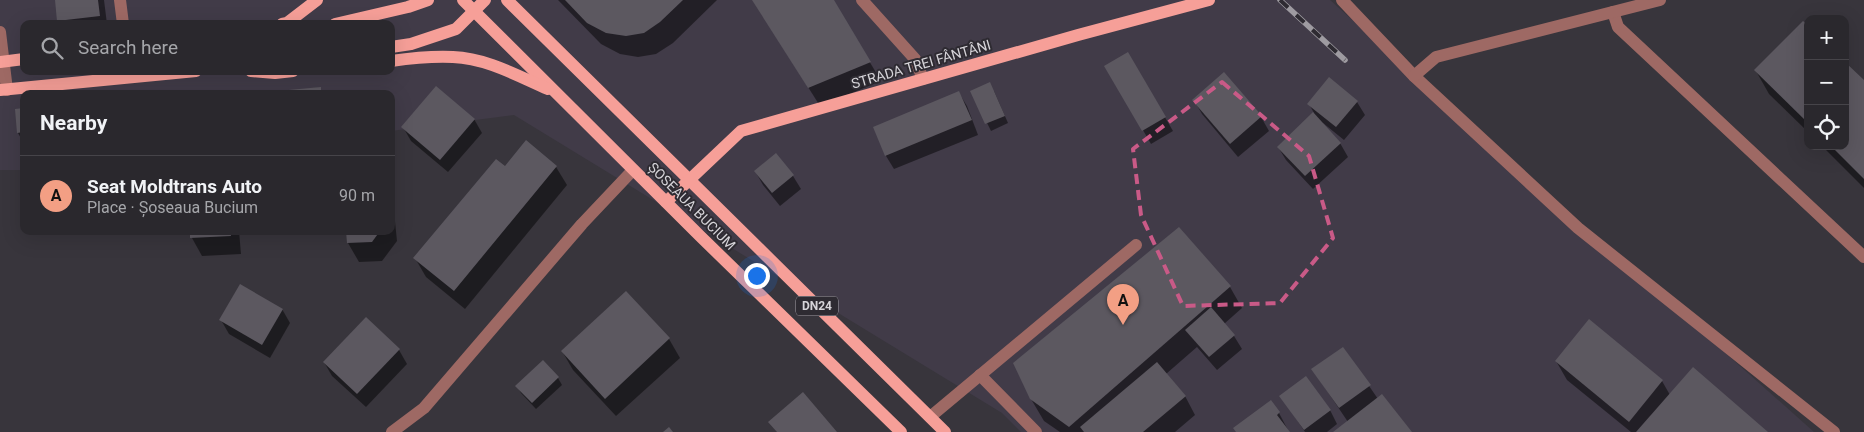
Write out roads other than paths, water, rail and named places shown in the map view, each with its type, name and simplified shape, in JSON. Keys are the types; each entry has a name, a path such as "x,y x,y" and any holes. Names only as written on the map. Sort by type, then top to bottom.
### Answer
{"main road":[{"path":"291,20 317,0"},
{"path":"351,20 408,7 428,0"},
{"name":"ȘOSEAUA BUCIUM","path":"463,0 633,170 901,432"},
{"path":"395,46 411,44 456,29 485,0"},
{"name":"ȘOSEAUA BUCIUM","path":"507,0 945,432"},
{"name":"STRADA TREI FÂNTÂNI","path":"666,202 741,131 1185,3 1209,0"},
{"path":"395,60 421,57 455,57 492,65 556,93"},
{"path":"2,61 20,59"},
{"path":"4,90 120,75"}],"street":[{"path":"120,0 122,20"},
{"path":"862,0 915,59 923,79"},
{"path":"1342,0 1414,76 1578,228 1834,432"},
{"path":"1414,76 1436,57 1660,0"},
{"path":"1613,12 1618,28 1864,257"},
{"path":"0,32 4,90"},
{"path":"392,432 424,408 582,224 633,170"},
{"path":"930,417 1136,245"},
{"path":"980,375 1036,432"}],"railway":[{"path":"1280,0 1345,60"}],"place":[{"name":"Seat Moldtrans Auto","path":"1123,325"}]}
